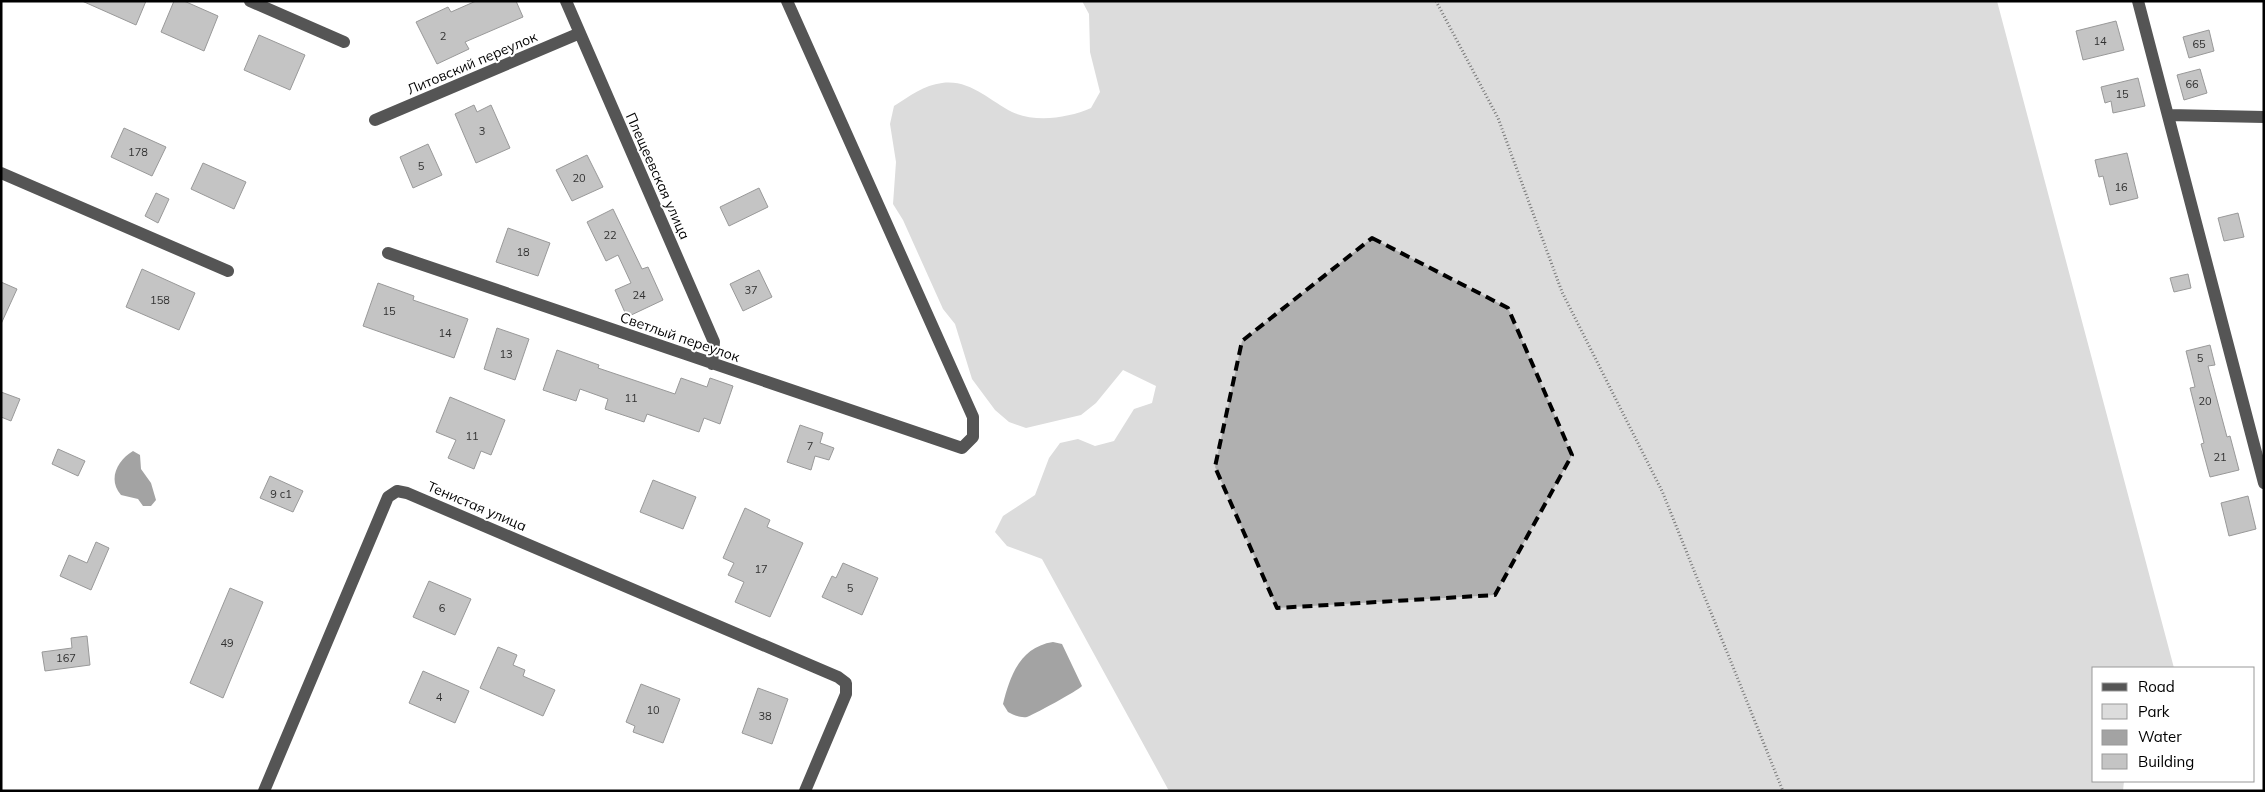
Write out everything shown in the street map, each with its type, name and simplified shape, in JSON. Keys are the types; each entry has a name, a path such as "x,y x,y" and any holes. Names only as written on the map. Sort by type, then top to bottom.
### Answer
{"street":[{"path":"250,1 344,42"},
{"name":"Плещеевская улица","path":"566,1 714,342 712,364"},
{"name":"Светлый переулок","path":"388,253 962,448 972,437 973,417 787,1"},
{"path":"2138,1 2264,483"},
{"name":"Литовский переулок","path":"375,120 580,33"},
{"path":"2168,115 2264,117"},
{"path":"1,173 228,272"},
{"name":"Тенистая улица","path":"264,791 388,497 397,491 407,492 829,673 846,683 846,694 805,791"}],"path":[{"path":"1436,1 1498,118 1562,292 1662,491 1783,791"}],"highlighted area":[{"path":"1372,238 1508,308 1572,455 1495,595 1277,608 1215,467 1242,341"}],"green space":[{"path":"1082,1 1997,1 2174,667 2092,667 2092,782 2124,782 2123,791 1169,791 1042,559 1007,546 995,532 1003,516 1035,495 1049,458 1060,443 1078,439 1095,446 1114,441 1134,409 1152,403 1156,386 1123,370 1096,403 1081,415 1026,428 1009,422 995,410 972,379 955,324 943,309 903,220 893,204 896,162 890,124 894,106 911,95 935,84 952,83 962,84 1012,112 1031,117 1062,117 1091,108 1100,92 1090,52 1089,14"}],"water":[{"path":"133,451 140,455 141,469 151,483 156,500 151,506 143,506 138,499 121,495 115,483 116,470 123,459"},
{"path":"1053,642 1062,644 1082,686 1027,717 1019,717 1008,712 1003,704 1009,683 1018,664 1032,650"}],"building":[{"path":"82,1 146,1 136,25"},
{"path":"174,1 184,1 218,16 204,51 161,32"},
{"path":"476,1 516,1 523,17 465,42 469,49 437,64 416,22 448,7 451,12"},
{"path":"2116,21 2124,50 2083,60 2076,31"},
{"path":"2209,30 2214,51 2189,58 2183,37"},
{"path":"259,35 305,55 290,90 244,70"},
{"path":"2200,69 2207,93 2184,100 2177,75"},
{"path":"2138,78 2145,106 2113,113 2111,101 2105,103 2101,87"},
{"path":"474,105 477,112 491,105 510,148 476,163 455,114"},
{"path":"124,128 166,147 152,176 111,157"},
{"path":"428,144 442,175 413,188 400,157"},
{"path":"2127,153 2138,198 2110,205 2103,176 2099,177 2095,160"},
{"path":"587,155 603,187 572,201 556,170"},
{"path":"203,163 246,182 234,209 191,189"},
{"path":"759,188 768,207 729,226 720,207"},
{"path":"156,193 169,199 158,223 145,216"},
{"path":"613,209 642,269 648,267 663,300 627,317 615,290 631,283 618,255 606,261 587,222"},
{"path":"2238,213 2244,237 2224,241 2218,218"},
{"path":"508,228 550,243 538,276 496,262"},
{"path":"142,269 195,293 179,330 126,307"},
{"path":"759,270 772,297 743,311 730,284"},
{"path":"2188,274 2191,288 2174,292 2170,278"},
{"path":"1,282 17,289 1,324"},
{"path":"378,283 414,296 413,300 468,319 454,358 363,326"},
{"path":"497,328 529,339 515,380 484,369"},
{"path":"2210,345 2215,365 2208,366 2227,437 2230,436 2239,470 2210,477 2201,444 2204,443 2190,388 2195,387 2186,351"},
{"path":"557,350 599,365 598,368 675,394 681,378 707,387 710,378 733,386 720,424 704,418 699,432 647,414 644,422 605,409 608,399 580,389 576,401 543,390"},
{"path":"1,392 20,399 11,421 1,417"},
{"path":"450,397 505,420 491,455 481,451 474,469 448,458 456,440 436,432"},
{"path":"800,425 823,433 820,443 834,448 829,460 815,456 811,470 787,462"},
{"path":"58,449 85,461 78,476 52,464"},
{"path":"270,476 303,491 293,512 260,498"},
{"path":"653,480 696,497 683,529 640,512"},
{"path":"2248,496 2256,529 2229,536 2221,503"},
{"path":"745,508 770,520 767,527 803,543 770,617 735,602 744,582 728,575 734,563 723,558"},
{"path":"96,542 109,548 91,590 60,576 69,555 87,563"},
{"path":"843,563 878,578 862,615 822,597 832,576 836,578"},
{"path":"429,581 471,599 455,635 413,617"},
{"path":"230,588 263,602 223,698 190,683"},
{"path":"87,636 90,665 45,671 42,652 72,648 71,638"},
{"path":"498,647 517,655 513,665 525,670 523,676 555,690 543,716 480,688"},
{"path":"423,671 469,691 455,723 409,703"},
{"path":"641,684 680,699 663,743 633,732 635,726 626,722"},
{"path":"758,688 788,699 772,744 742,733"}]}
